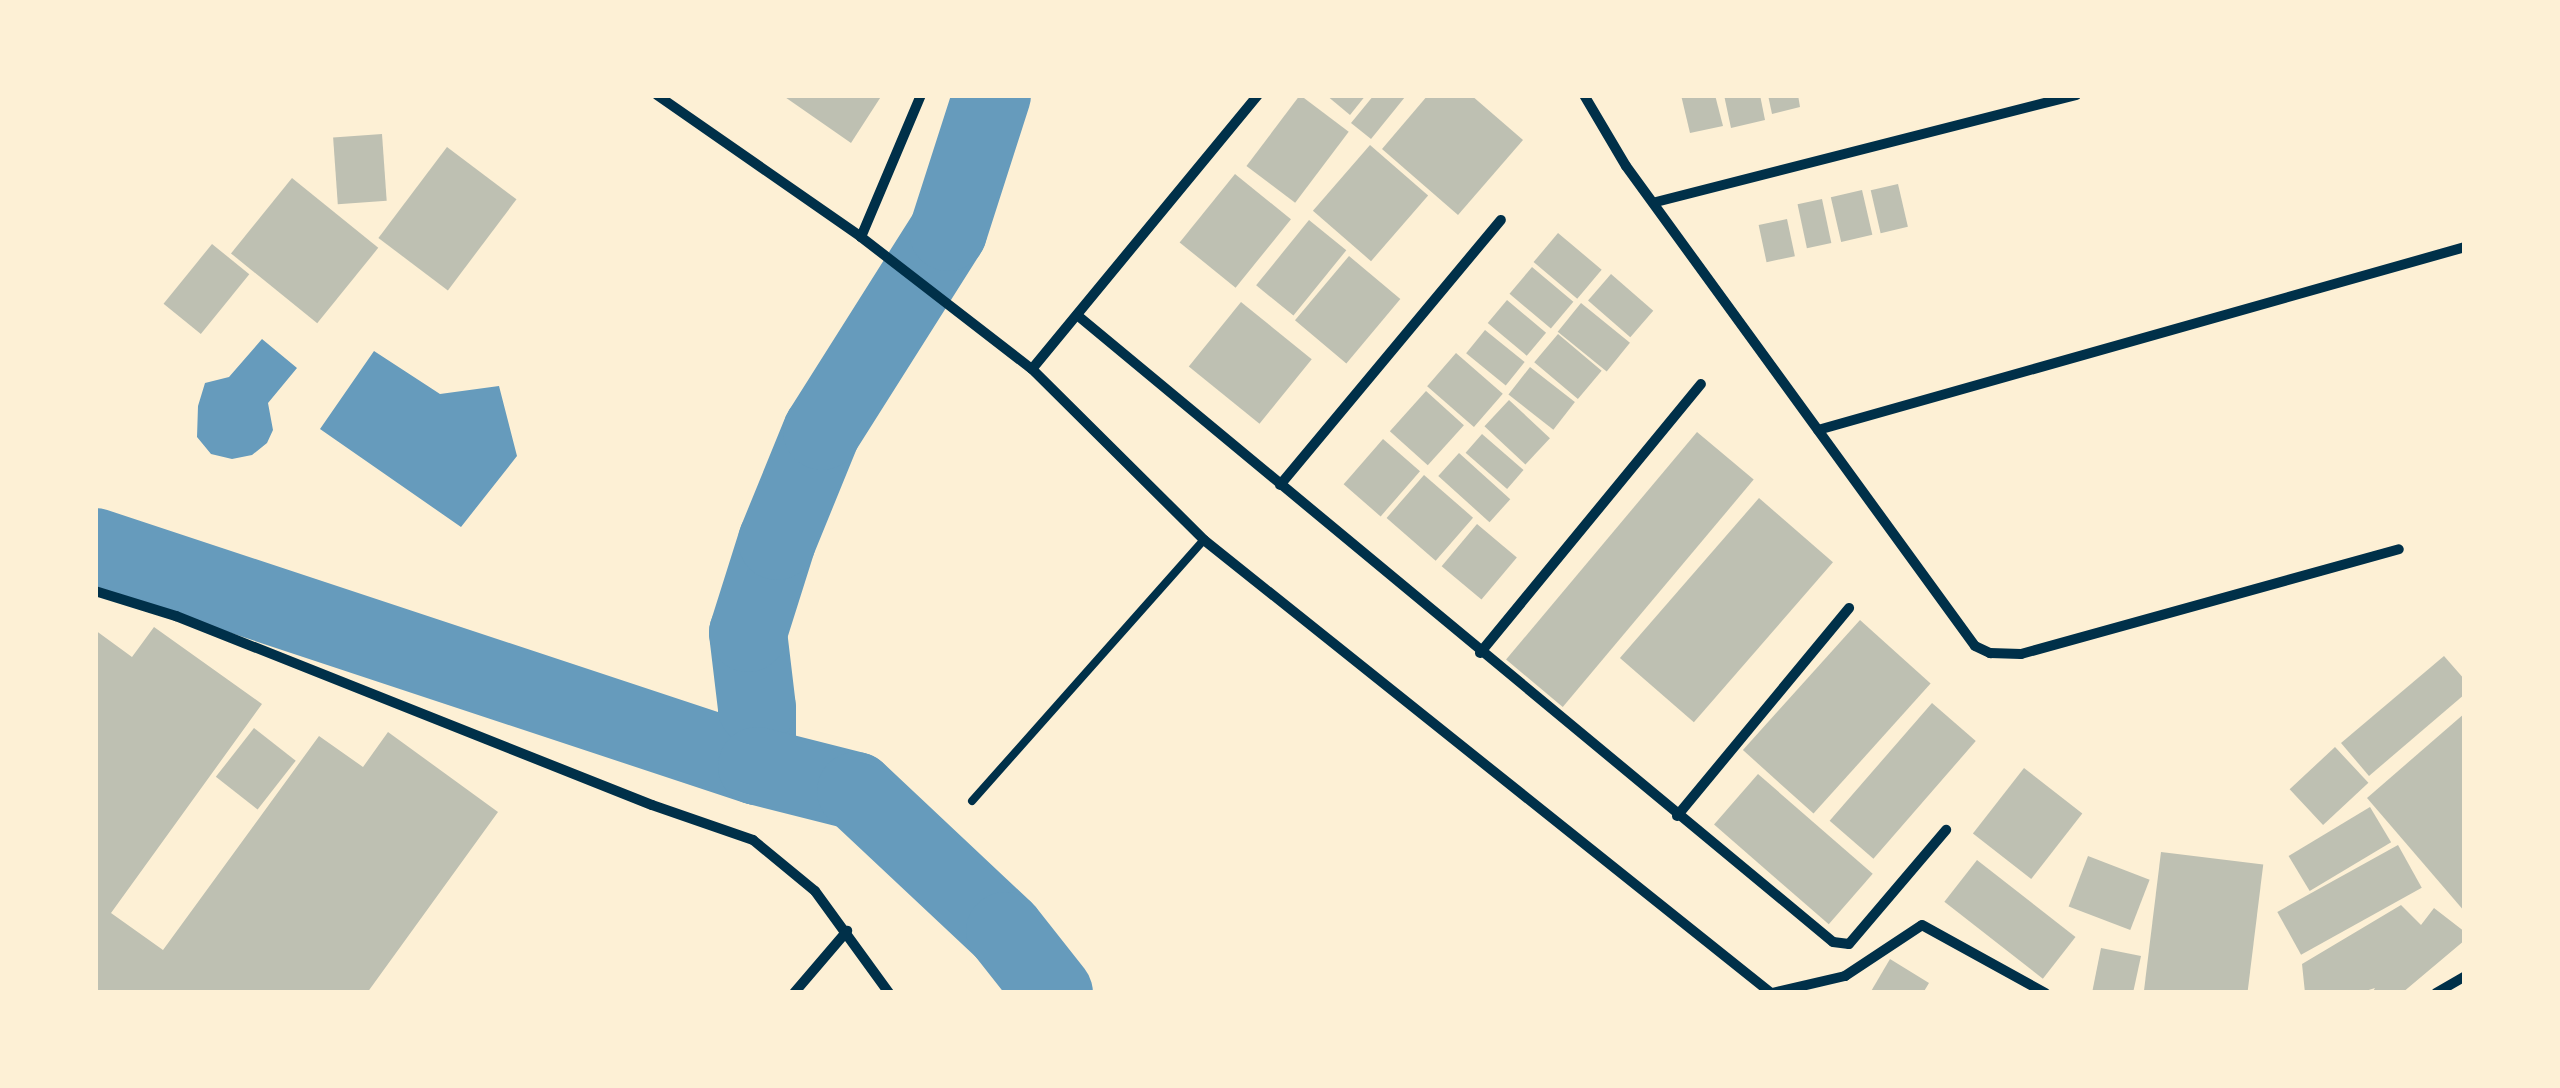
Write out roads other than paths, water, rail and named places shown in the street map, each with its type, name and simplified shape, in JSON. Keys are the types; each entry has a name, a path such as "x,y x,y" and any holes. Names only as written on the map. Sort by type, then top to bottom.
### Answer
{"street":[{"path":"657,95 862,237 1032,369 1204,540 1772,993 1845,976 1922,925 2045,993"},
{"path":"862,237 921,95"},
{"path":"1032,369 1258,95"},
{"path":"1584,95 1600,126 1974,646 1990,653 2021,654 2399,549"},
{"path":"1656,202 2078,95"},
{"path":"1280,485 1501,220"},
{"path":"1818,430 2465,248"},
{"path":"1076,315 1676,816 1833,942 1844,946 1946,830"},
{"path":"1480,653 1701,384"},
{"path":"95,591 176,616 753,840 816,891 890,993"},
{"path":"1676,816 1849,608"},
{"path":"794,993 847,932"},
{"path":"2436,993 2465,976"}],"lane":[{"path":"972,801 1204,540"}],"water":[{"path":"262,339 297,368 268,403 273,430 267,443 252,455 232,459 211,454 197,437 198,406 205,383 229,377"},
{"path":"374,351 440,394 499,386 517,456 461,527 320,429"}],"waterway":[{"path":"95,547 757,766 757,708 748,633 777,541 822,431 948,232 992,95"},
{"path":"757,766 856,791 1005,931 1054,993"}]}
